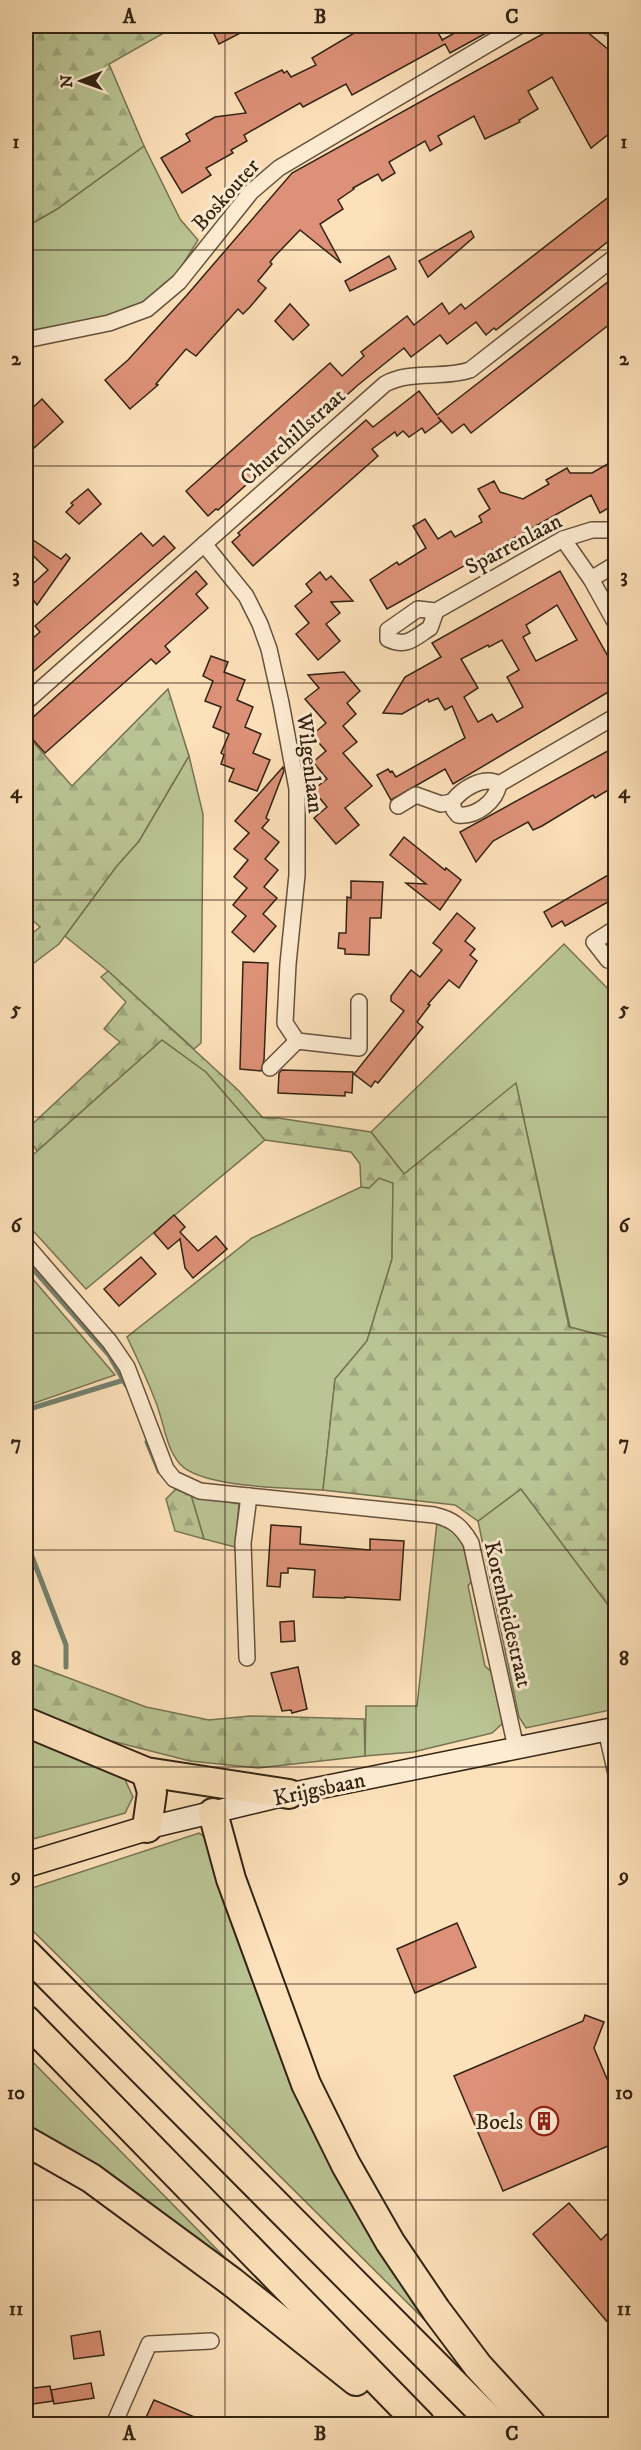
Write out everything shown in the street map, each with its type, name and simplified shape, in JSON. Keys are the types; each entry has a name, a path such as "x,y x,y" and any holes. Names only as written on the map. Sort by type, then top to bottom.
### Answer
{"highway":[{"path":"26,1722 146,1772 289,1794"},
{"path":"146,1772 152,1792 147,1828"},
{"path":"213,1813 231,1879 306,2084 346,2164 390,2242 436,2310 478,2366 531,2424"},
{"path":"26,1953 494,2424"},
{"path":"26,2020 420,2424"},
{"path":"26,2141 91,2178 232,2282 411,2424"}],"main road":[{"name":"Krijgsbaan","path":"26,1865 147,1828 289,1794 611,1729"}],"street":[{"name":"Boskouter","path":"26,340 109,322 147,309 179,282 251,192 279,168 519,26"},
{"path":"611,26 615,30"},
{"name":"Churchillstraat","path":"26,702 385,384 403,377 460,373 470,370 615,256"},
{"name":"Sparrenlaan","path":"436,610 563,539 592,530 615,530"},
{"path":"563,539 591,579 615,624"},
{"name":"Wilgenlaan","path":"204,544 246,596 260,624 269,649 297,789 297,875 285,1023 297,1041"},
{"path":"591,579 615,564"},
{"path":"452,802 458,815 465,815 489,803 496,797 499,784 615,716"},
{"path":"398,806 416,795 441,804 452,802 459,793 477,783 493,780 499,784"},
{"path":"615,928 594,942 608,960 615,956"},
{"path":"270,1068 297,1041 359,1048 359,1002"},
{"name":"Korenheidestraat","path":"26,1245 110,1342 127,1367 166,1468 174,1479 200,1491 434,1515 445,1518 462,1528 471,1543 516,1748"},
{"path":"247,1658 243,1543 249,1496"},
{"path":"611,1729 615,1774"},
{"path":"114,2424 149,2344 211,2341"}],"green space":[{"path":"26,26 167,26 171,29 109,64 144,146 57,209 26,227"},
{"path":"144,146 180,219 198,240 178,272 143,302 100,319 27,331 26,227 57,209"},
{"path":"168,689 189,756 139,841 116,867 59,944 26,969 26,938 40,927 26,914 26,734 72,786"},
{"path":"189,756 203,814 201,1043 194,1049 108,971 65,936 116,867 139,841"},
{"path":"564,944 615,996 615,1339 570,1327 516,1084 404,1174 371,1132"},
{"path":"108,971 238,1090 263,1118 278,1118 371,1132 404,1174 516,1083 569,1327 615,1339 615,1614 521,1489 478,1521 455,1505 323,1490 335,1379 367,1341 392,1259 393,1183 379,1178 369,1188 361,1187 360,1164 351,1152 265,1140 206,1072 162,1040 37,1151 26,1134 26,1130 120,1042 104,1029 126,1002 101,977"},
{"path":"162,1040 206,1072 265,1140 86,1289 26,1223 26,1161"},
{"path":"379,1178 393,1183 392,1259 367,1341 335,1379 323,1490 247,1485 207,1478 191,1472 180,1464 171,1450 155,1400 127,1337 252,1238 361,1187 369,1188"},
{"path":"26,1271 115,1375 26,1406"},
{"path":"176,1489 191,1495 204,1539 175,1531 166,1499"},
{"path":"521,1489 615,1614 615,1709 526,1728 519,1717 478,1521"},
{"path":"191,1495 239,1504 235,1547 204,1539"},
{"path":"437,1522 446,1524 468,1545 474,1578 468,1586 485,1666 494,1674 503,1723 492,1733 413,1752 365,1756 366,1706 417,1706"},
{"path":"26,1662 146,1707 209,1720 250,1716 364,1719 365,1756 258,1768 190,1761 92,1736 26,1707"},
{"path":"26,1738 122,1773 133,1797 125,1813 26,1841"},
{"path":"199,1833 213,1842 297,2086 454,2349 26,1924 26,1890"},
{"path":"26,2055 244,2277 26,2130"}],"building":[{"path":"210,26 254,26 219,44"},
{"path":"366,26 434,26 442,40 467,26 499,26 450,53 445,44 352,95 346,84 303,107 300,103 244,135 247,141 231,150 233,153 206,168 211,175 182,193 161,158 190,141 186,134 215,117 246,113 235,93 282,70 284,73 287,71 291,77 316,65 312,58"},
{"path":"557,26 580,26 615,55 615,129 591,148 552,77 528,91 538,109 519,120 520,122 485,139 474,116 438,136 442,144 430,151 425,141 389,162 395,173 382,181 378,174 353,188 338,200 343,209 320,224 341,263 300,230 270,262 272,264 258,281 266,288 250,307 243,314 238,309 196,356 186,349 156,384 158,385 130,409 105,380 128,360 187,295 292,173"},
{"path":"615,192 615,236 496,330 494,328 486,335 476,322 447,344 440,335 411,357 404,348 358,385 218,510 216,509 208,516 186,491 330,363 342,376 364,356 361,352 407,316 414,325 442,303 449,314 461,304 465,309"},
{"path":"471,231 474,237 428,277 419,261"},
{"path":"389,256 396,269 350,291 345,281"},
{"path":"609,281 615,289 615,320 471,433 464,424 452,433 438,417 441,421 425,433 422,428 409,437 403,431 397,436 395,432 372,449 378,456 253,566 232,542 240,535 238,533 366,420 373,427 419,391 437,415"},
{"path":"290,304 309,325 293,340 275,321"},
{"path":"42,399 63,422 26,455 26,414"},
{"path":"611,462 615,469 615,504 600,513 591,495 387,609 370,580 397,562 399,565 426,548 413,526 425,519 438,539 451,531 455,537 482,522 479,516 490,509 478,489 494,481 500,492 523,499 549,484 546,480 567,468 570,473 592,473"},
{"path":"88,489 101,504 79,524 66,512 73,505 71,503"},
{"path":"141,533 153,546 164,536 175,548 34,671 26,661 26,644 40,632 35,626"},
{"path":"26,535 61,559 66,554 70,558 37,605 26,590 48,570 26,549"},
{"path":"196,571 207,584 196,594 208,608 165,646 170,652 156,664 151,659 45,753 26,732 26,726 31,722 30,720"},
{"path":"560,571 615,669 615,688 453,784 445,769 391,800 377,775 388,769 396,777 465,738 452,706 445,710 438,698 429,702 428,699 402,714 383,713 405,677 441,657 432,643","holes":["557,605 577,640 536,661 523,637 530,633 526,625","502,640 519,670 507,677 523,707 497,722 492,714 478,722 464,697 478,688 461,659"]},
{"path":"320,572 326,580 331,576 353,601 331,602 340,613 326,624 340,641 318,660 296,634 309,623 295,606 312,592 306,584"},
{"path":"211,656 228,662 224,672 245,680 237,700 253,707 245,727 261,734 253,753 270,760 257,791 229,781 234,769 221,764 224,755 221,753 229,734 213,727 221,707 205,701 213,681 203,676"},
{"path":"344,672 360,691 347,703 356,714 343,726 357,742 343,753 372,786 345,808 359,825 336,844 314,818 327,807 313,790 327,779 313,762 326,751 312,735 326,723 305,699 319,688 308,675"},
{"path":"615,747 615,786 595,798 593,795 542,826 533,830 528,822 493,841 476,862 460,832"},
{"path":"283,767 284,771 266,818 269,820 262,828 279,842 265,859 278,870 264,887 277,898 263,914 276,926 254,952 232,932 246,916 233,905 247,888 234,877 248,860 234,849 249,833 235,821"},
{"path":"404,837 461,880 440,910 406,883 426,884 390,855"},
{"path":"615,871 615,898 565,926 562,921 552,927 544,912"},
{"path":"351,881 383,882 381,918 370,918 369,955 345,954 345,949 338,948 339,933 346,933 347,897 351,898"},
{"path":"457,913 475,928 465,941 475,949 470,955 477,961 459,988 449,980 428,1004 430,1005 417,1022 423,1027 378,1083 375,1081 371,1087 354,1074 404,1011 391,1001 391,996 411,970 420,977 442,950 433,943"},
{"path":"243,962 268,963 264,1060 261,1071 240,1069"},
{"path":"282,1070 353,1072 352,1093 345,1092 345,1096 278,1093 279,1073"},
{"path":"174,1215 185,1227 180,1232 198,1251 216,1236 227,1249 193,1278 185,1268 180,1239 168,1249 154,1233"},
{"path":"141,1257 156,1274 119,1306 104,1289"},
{"path":"271,1525 301,1527 300,1544 370,1550 370,1539 404,1541 400,1600 313,1597 315,1570 288,1568 288,1573 281,1573 280,1587 267,1586"},
{"path":"294,1621 295,1641 281,1642 280,1622"},
{"path":"298,1667 307,1709 292,1713 291,1710 282,1711 271,1673"},
{"path":"457,1923 476,1967 415,1993 397,1949"},
{"name":"Boels","path":"585,2015 604,2022 594,2048 615,2098 615,2143 503,2191 454,2076 583,2021"},
{"path":"569,2203 601,2240 615,2226 615,2331 533,2234"},
{"path":"100,2331 104,2355 74,2359 71,2336"},
{"path":"91,2383 94,2398 54,2404 51,2390"},
{"path":"50,2386 53,2401 26,2405 26,2389"},
{"path":"154,2400 211,2424 143,2424"}],"waterway":[{"path":"26,1261 109,1355 126,1385"},
{"path":"26,1410 124,1380"},
{"path":"147,1442 159,1471"},
{"path":"26,1541 66,1645 66,1667"}],"place":[{"name":"Boels","path":"544,2121"}]}
